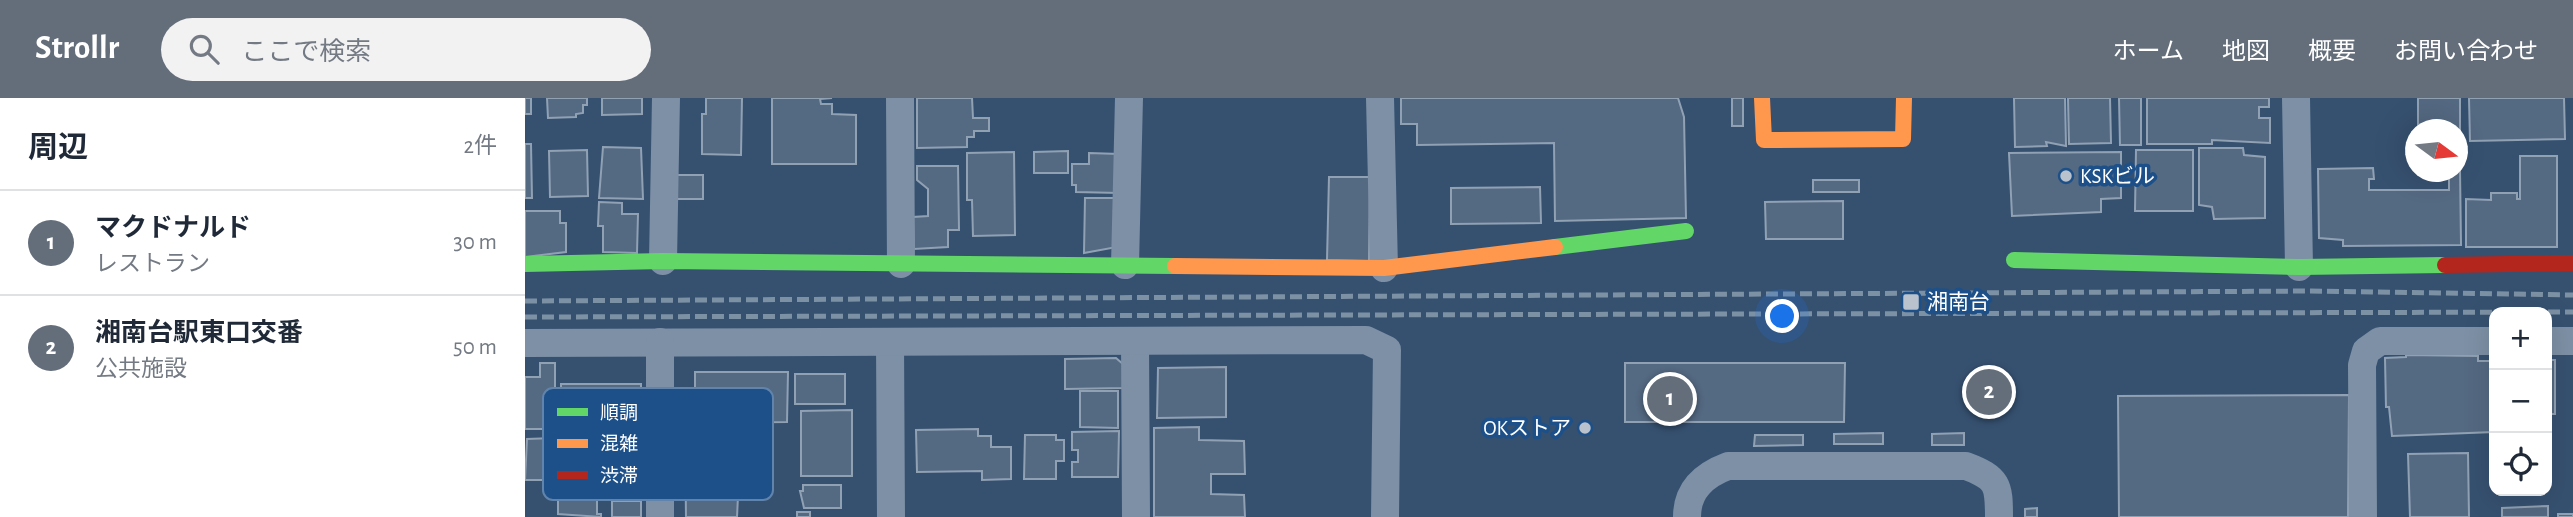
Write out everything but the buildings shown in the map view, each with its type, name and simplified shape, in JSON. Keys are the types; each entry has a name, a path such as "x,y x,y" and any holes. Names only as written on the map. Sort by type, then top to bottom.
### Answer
{"street":[{"path":"663,261 666,98"},
{"path":"900,98 901,264"},
{"path":"1125,265 1129,98"},
{"path":"1380,98 1384,268"},
{"path":"1762,98 1764,140 1903,139 1904,98"},
{"path":"2296,98 2299,267"},
{"path":"525,264 663,261 1384,268 1686,231"},
{"path":"2014,260 2299,267 2573,263"},
{"path":"525,343 1366,340 1387,350 1385,517"},
{"path":"1135,341 1136,517"},
{"path":"2363,517 2362,365 2366,351 2380,341 2489,341"},
{"path":"2552,341 2573,341"},
{"path":"660,342 660,388"},
{"path":"890,342 891,517"},
{"path":"1687,517 1687,506 1695,488 1710,472 1728,466 1966,466 1990,477 1999,489 1999,517"}],"railway":[{"path":"525,301 2311,291 2573,295"},
{"path":"525,317 2573,312"}],"traffic: fast":[{"path":"1555,247 1686,231"},
{"path":"2014,260 2299,267 2445,265"},
{"path":"525,264 663,261 1175,266"}],"traffic: slow":[{"path":"1762,98 1764,140 1903,139 1904,98"},
{"path":"1175,266 1384,268 1555,247"}],"traffic: jam":[{"path":"2445,265 2573,263"}],"place":[{"name":"KSKビル","path":"2066,176"},
{"name":"湘南台","path":"1911,302"},
{"name":"湘南台駅東口交番","path":"1989,392"},
{"name":"マクドナルド","path":"1670,399"},
{"name":"OKストア","path":"1585,428"}]}
